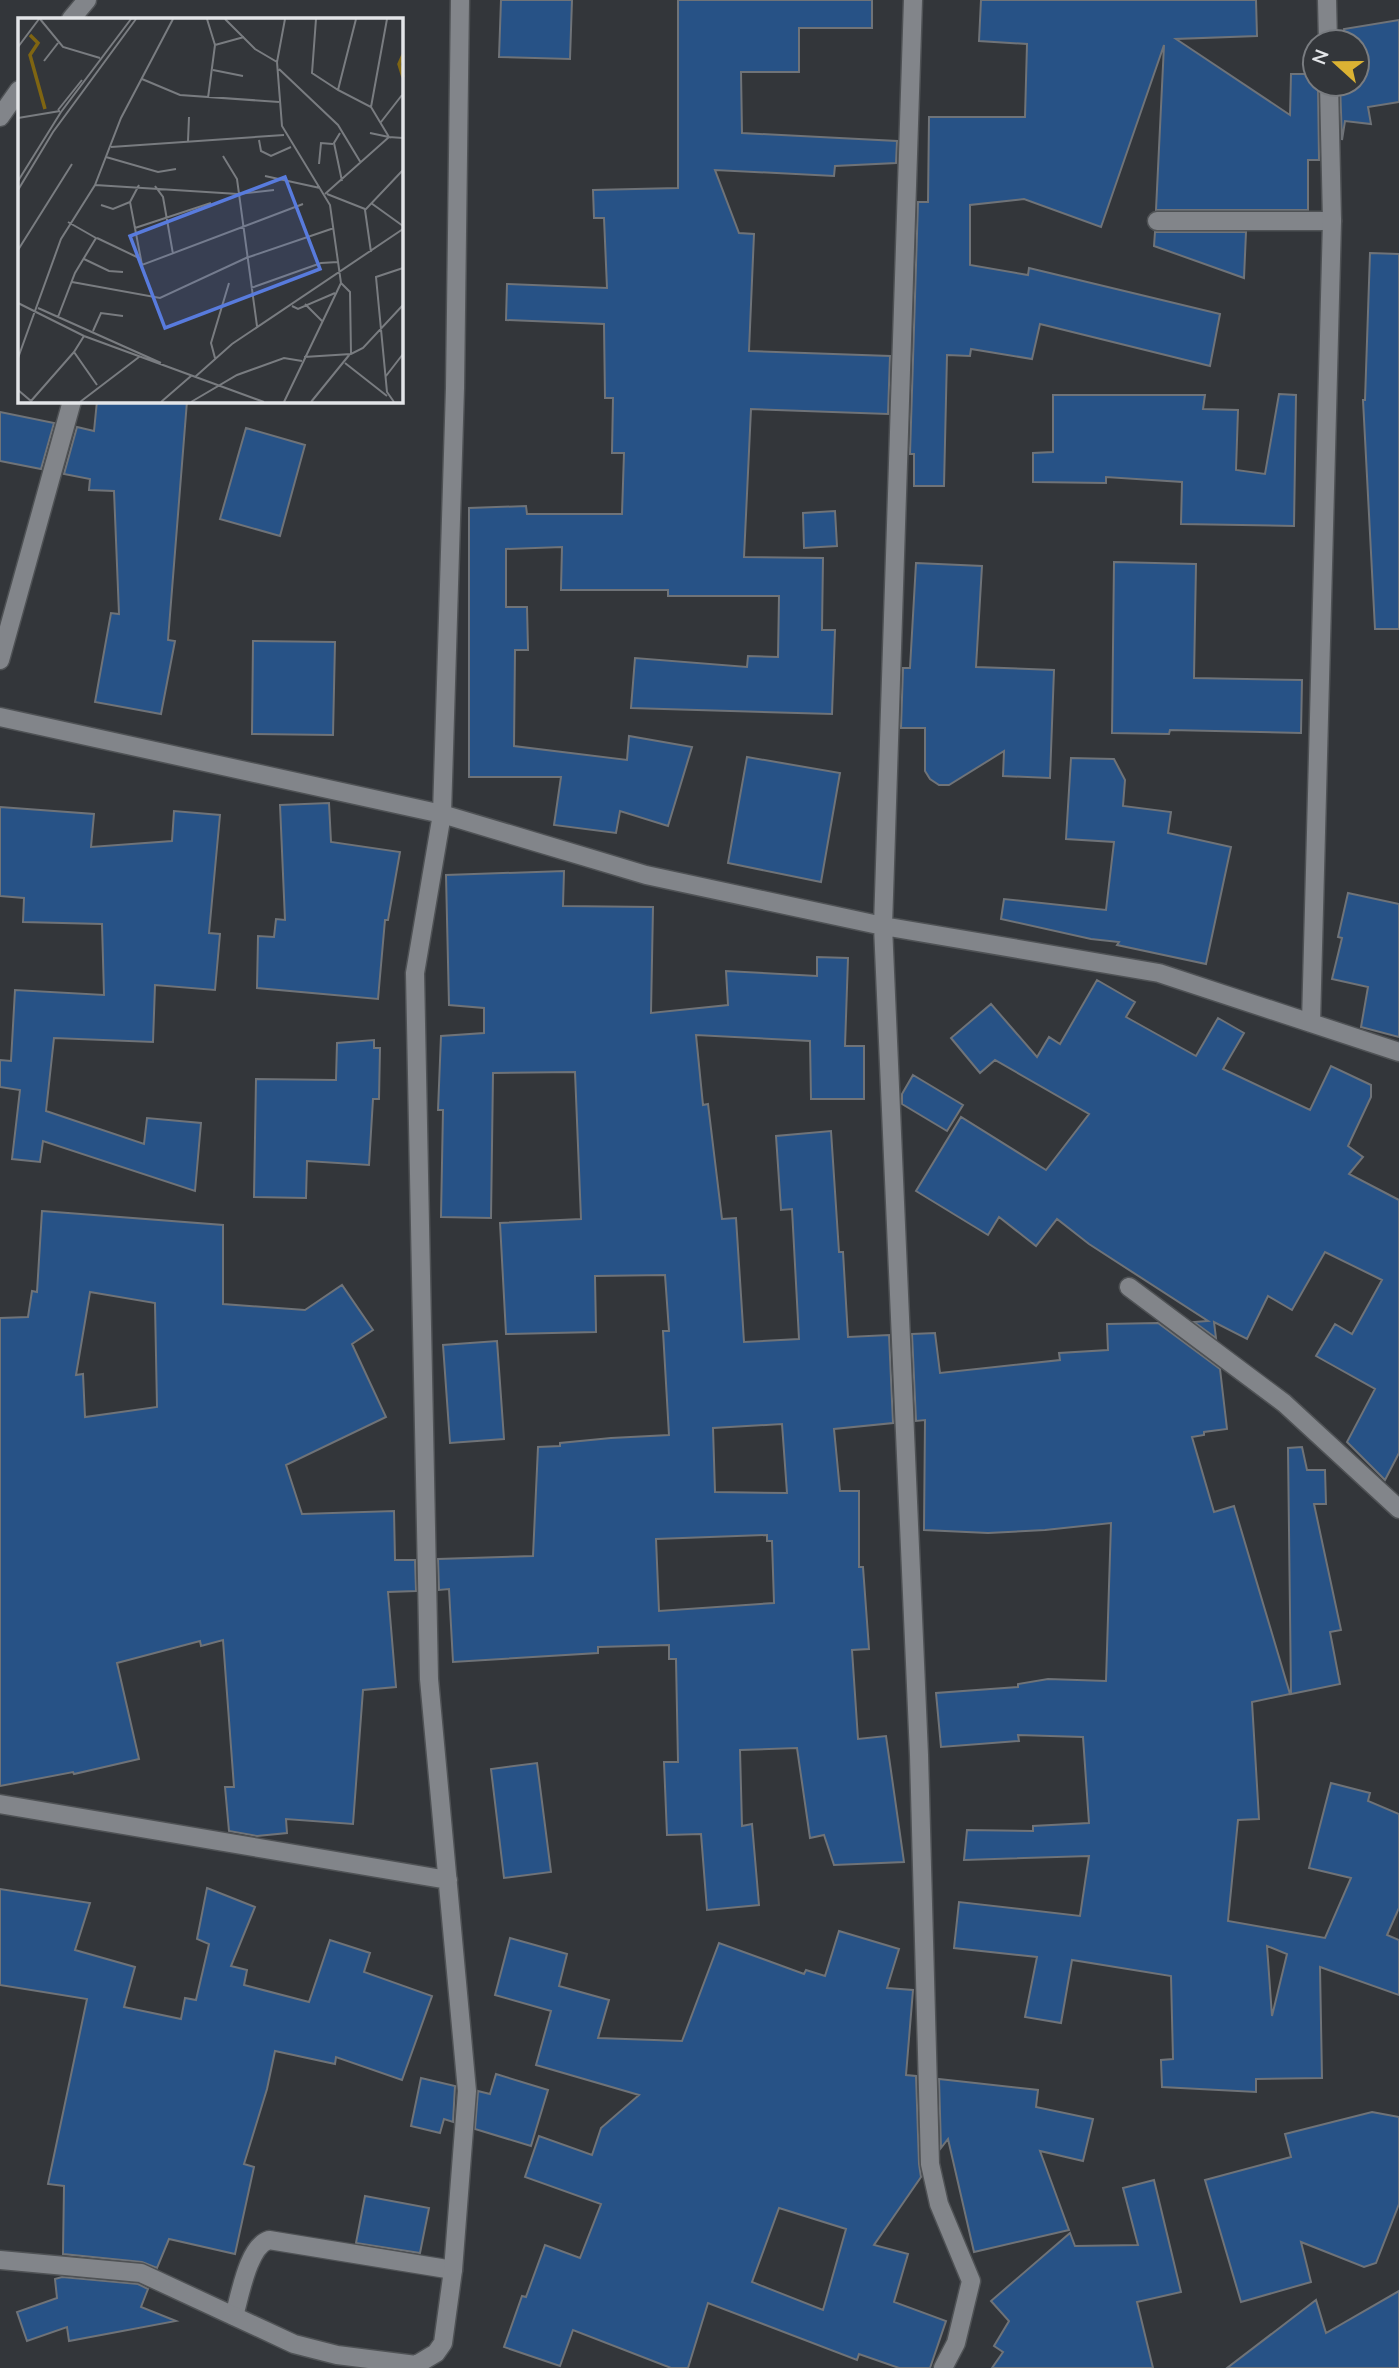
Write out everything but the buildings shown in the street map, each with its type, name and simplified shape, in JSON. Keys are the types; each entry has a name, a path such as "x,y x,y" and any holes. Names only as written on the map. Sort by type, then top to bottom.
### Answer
{"street":[{"path":"72,18 87,0"},
{"path":"0,2260 141,2273 333,2362 416,2365 436,2353 443,2343 453,2270 467,2091 429,1679 415,973 442,814 455,388 460,0"},
{"path":"913,0 883,926 919,1741 930,2164 939,2204 971,2281 956,2343 943,2368"},
{"path":"1326,0 1327,28"},
{"path":"0,117 18,91"},
{"path":"1311,1023 1332,221 1329,98"},
{"path":"1157,221 1332,221"},
{"path":"0,660 72,402"},
{"path":"0,717 442,814 646,875 883,926 1160,973 1399,1052"},
{"path":"1129,1287 1284,1403 1399,1509"},
{"path":"0,1804 448,1880"},
{"path":"234,2316 254,2251 268,2240 453,2270"}]}
